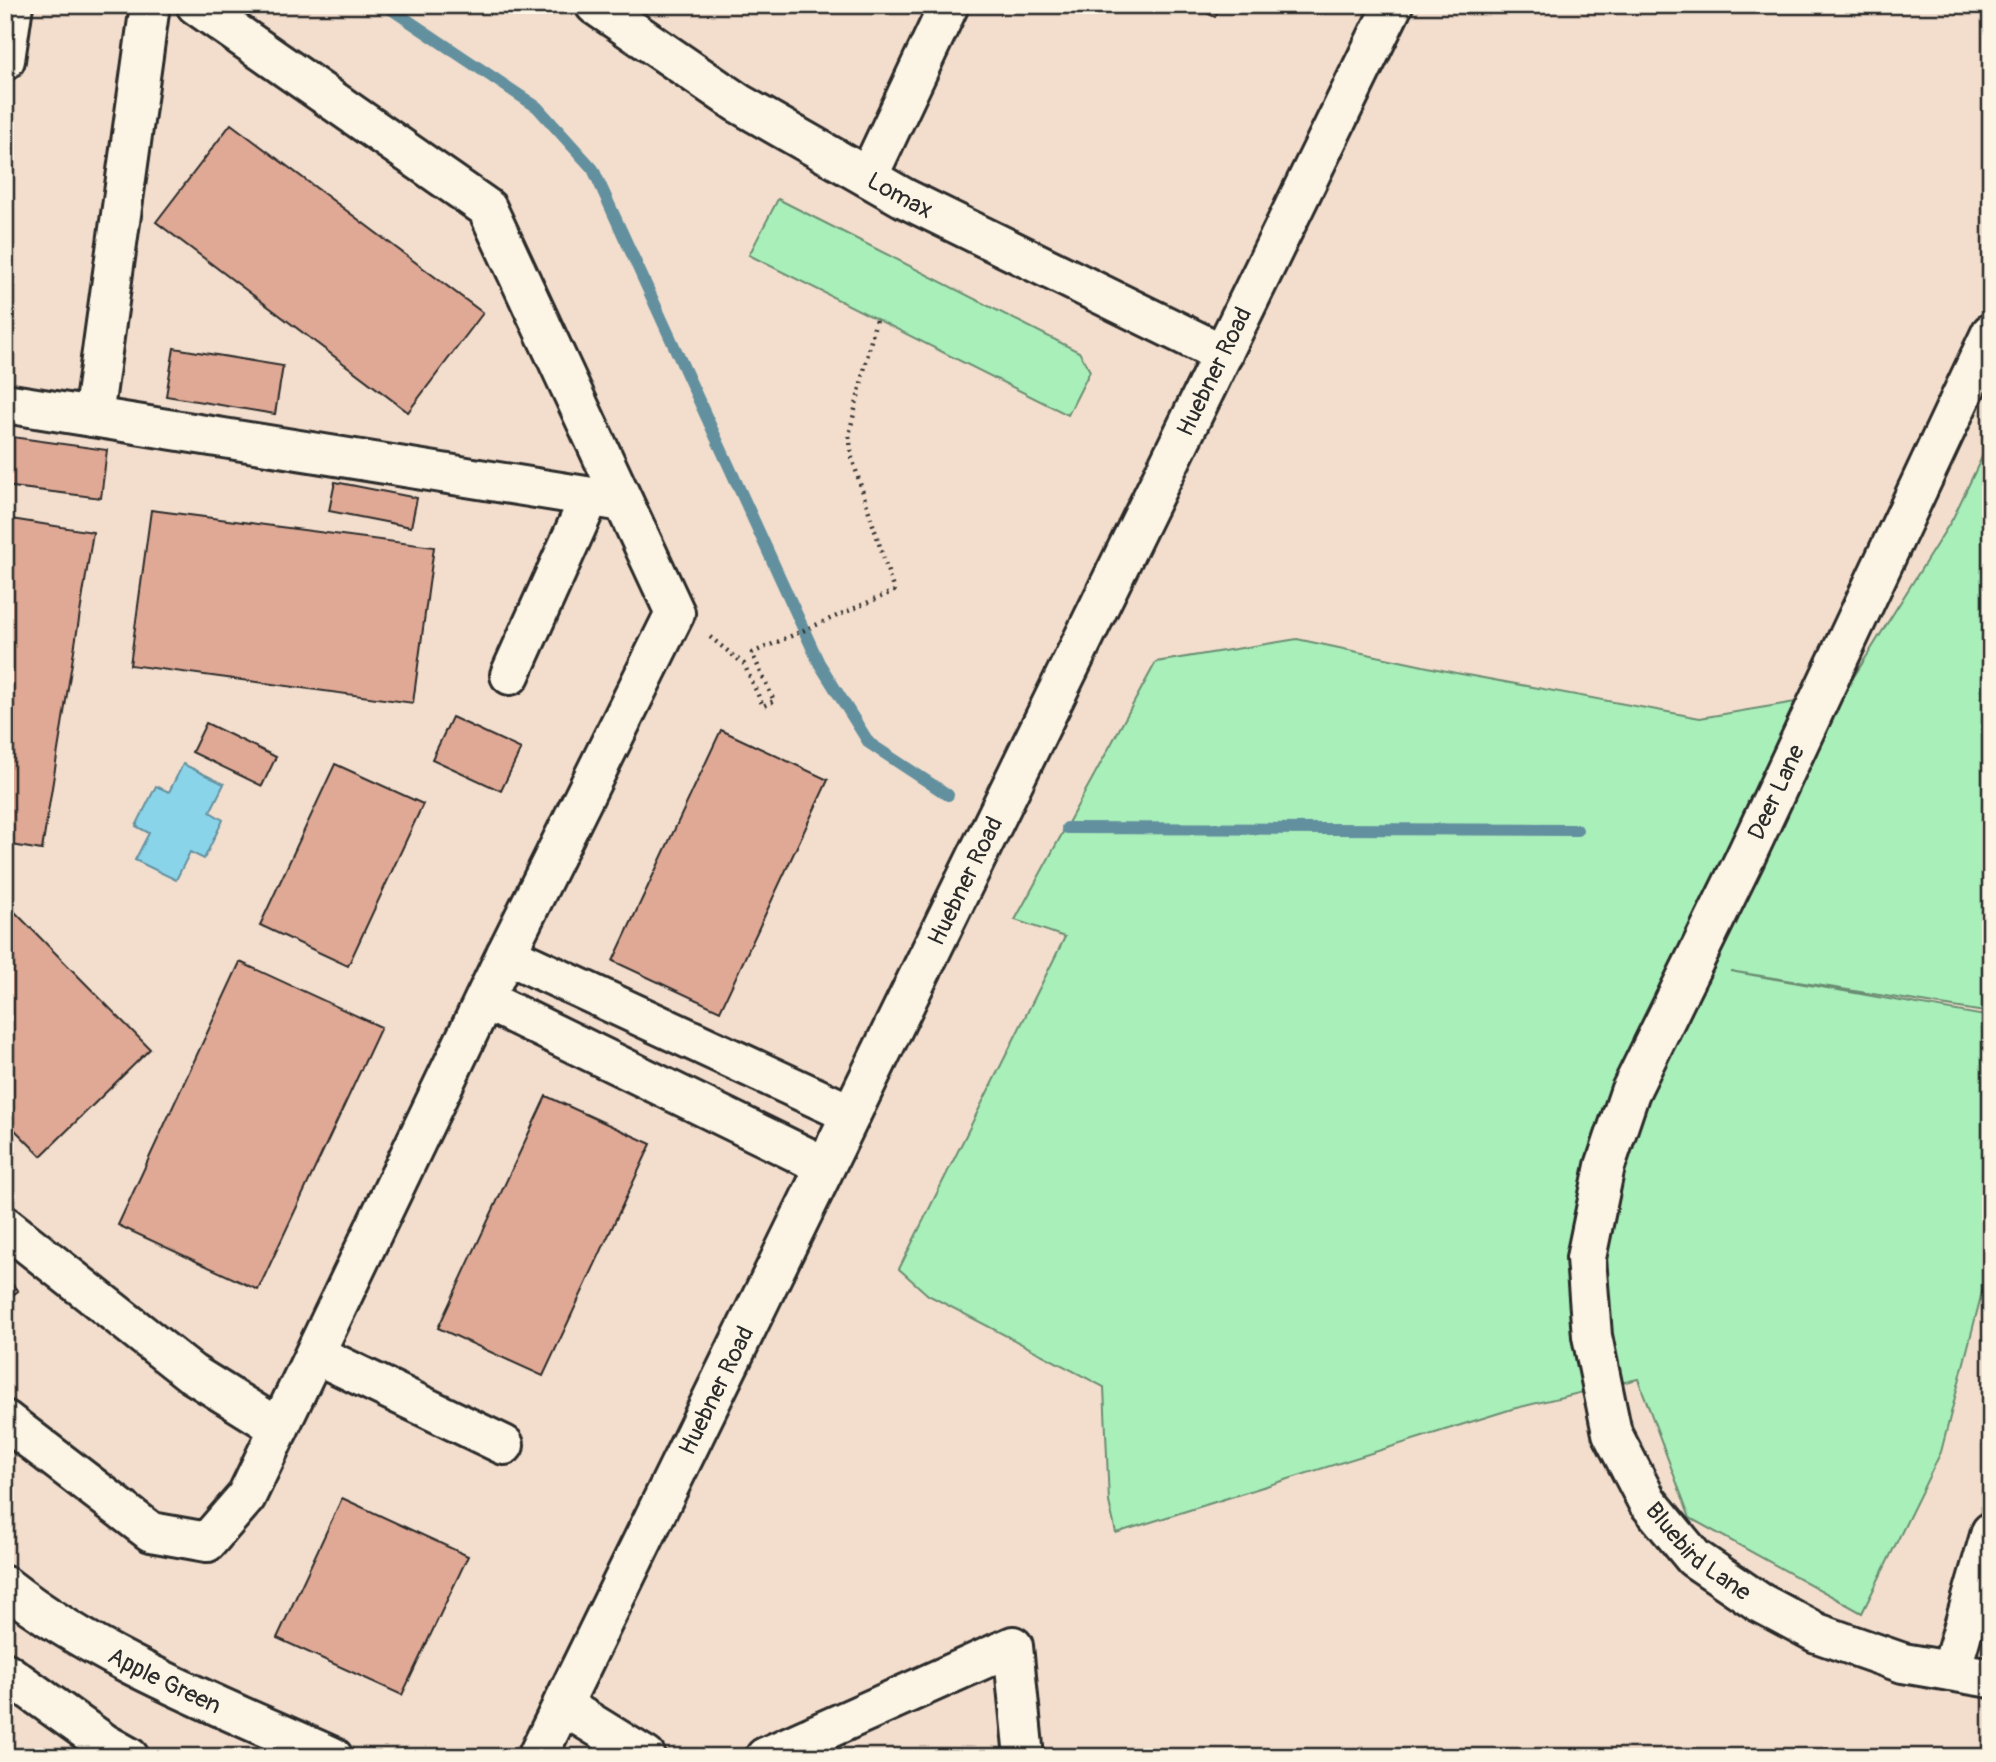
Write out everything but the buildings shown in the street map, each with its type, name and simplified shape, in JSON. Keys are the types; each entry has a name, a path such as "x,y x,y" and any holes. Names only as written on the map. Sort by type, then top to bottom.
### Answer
{"street":[{"path":"5,60 13,5"},
{"path":"93,417 150,5"},
{"path":"5,1420 151,1532 207,1542 246,1497 506,954 675,613 606,500 487,208 197,5"},
{"name":"Lomax","path":"595,5 737,103 904,198 1223,354"},
{"path":"868,177 949,5"},
{"name":"Huebner Road","path":"537,1757 1393,5"},
{"name":"Deer Lane","path":"1586,1258 1605,1166 1630,1092 1744,860 1991,333"},
{"path":"5,403 606,500"},
{"path":"510,675 606,500"},
{"path":"506,954 850,1114"},
{"path":"485,1000 825,1166"},
{"path":"5,1226 191,1373 279,1428"},
{"name":"Bluebird Lane","path":"1586,1258 1592,1336 1612,1433 1647,1502 1695,1558 1759,1602 1817,1633 1903,1663 1991,1678"},
{"path":"315,1354 504,1445"},
{"path":"1951,1671 1991,1532"},
{"name":"Apple Green","path":"5,1586 106,1650 177,1687 333,1757"},
{"path":"765,1757 1013,1646 1024,1757"},
{"path":"5,1672 129,1757"},
{"path":"562,1705 646,1757"}],"path":[{"path":"675,613 744,664 763,706 774,701 752,653 894,591 852,458 849,435 876,319"}],"green space":[{"path":"778,199 1079,352 1090,371 1068,415 749,255"},
{"path":"1991,438 1991,1013 1730,971 1991,1017 1991,1257 1941,1452 1862,1613 1690,1518 1638,1379 1512,1409 1116,1533 1109,1502 1104,1387 928,1295 899,1269 1065,937 1015,920 1156,662 1297,639 1456,673 1700,718 1843,694 1953,518"}],"water":[{"path":"183,764 224,784 210,812 223,820 204,859 190,852 176,880 135,860 149,833 136,826 156,786 169,792"}],"waterway":[{"path":"385,5 537,107 593,169 819,663 869,743 948,795"},
{"path":"1067,828 1577,830"}]}
